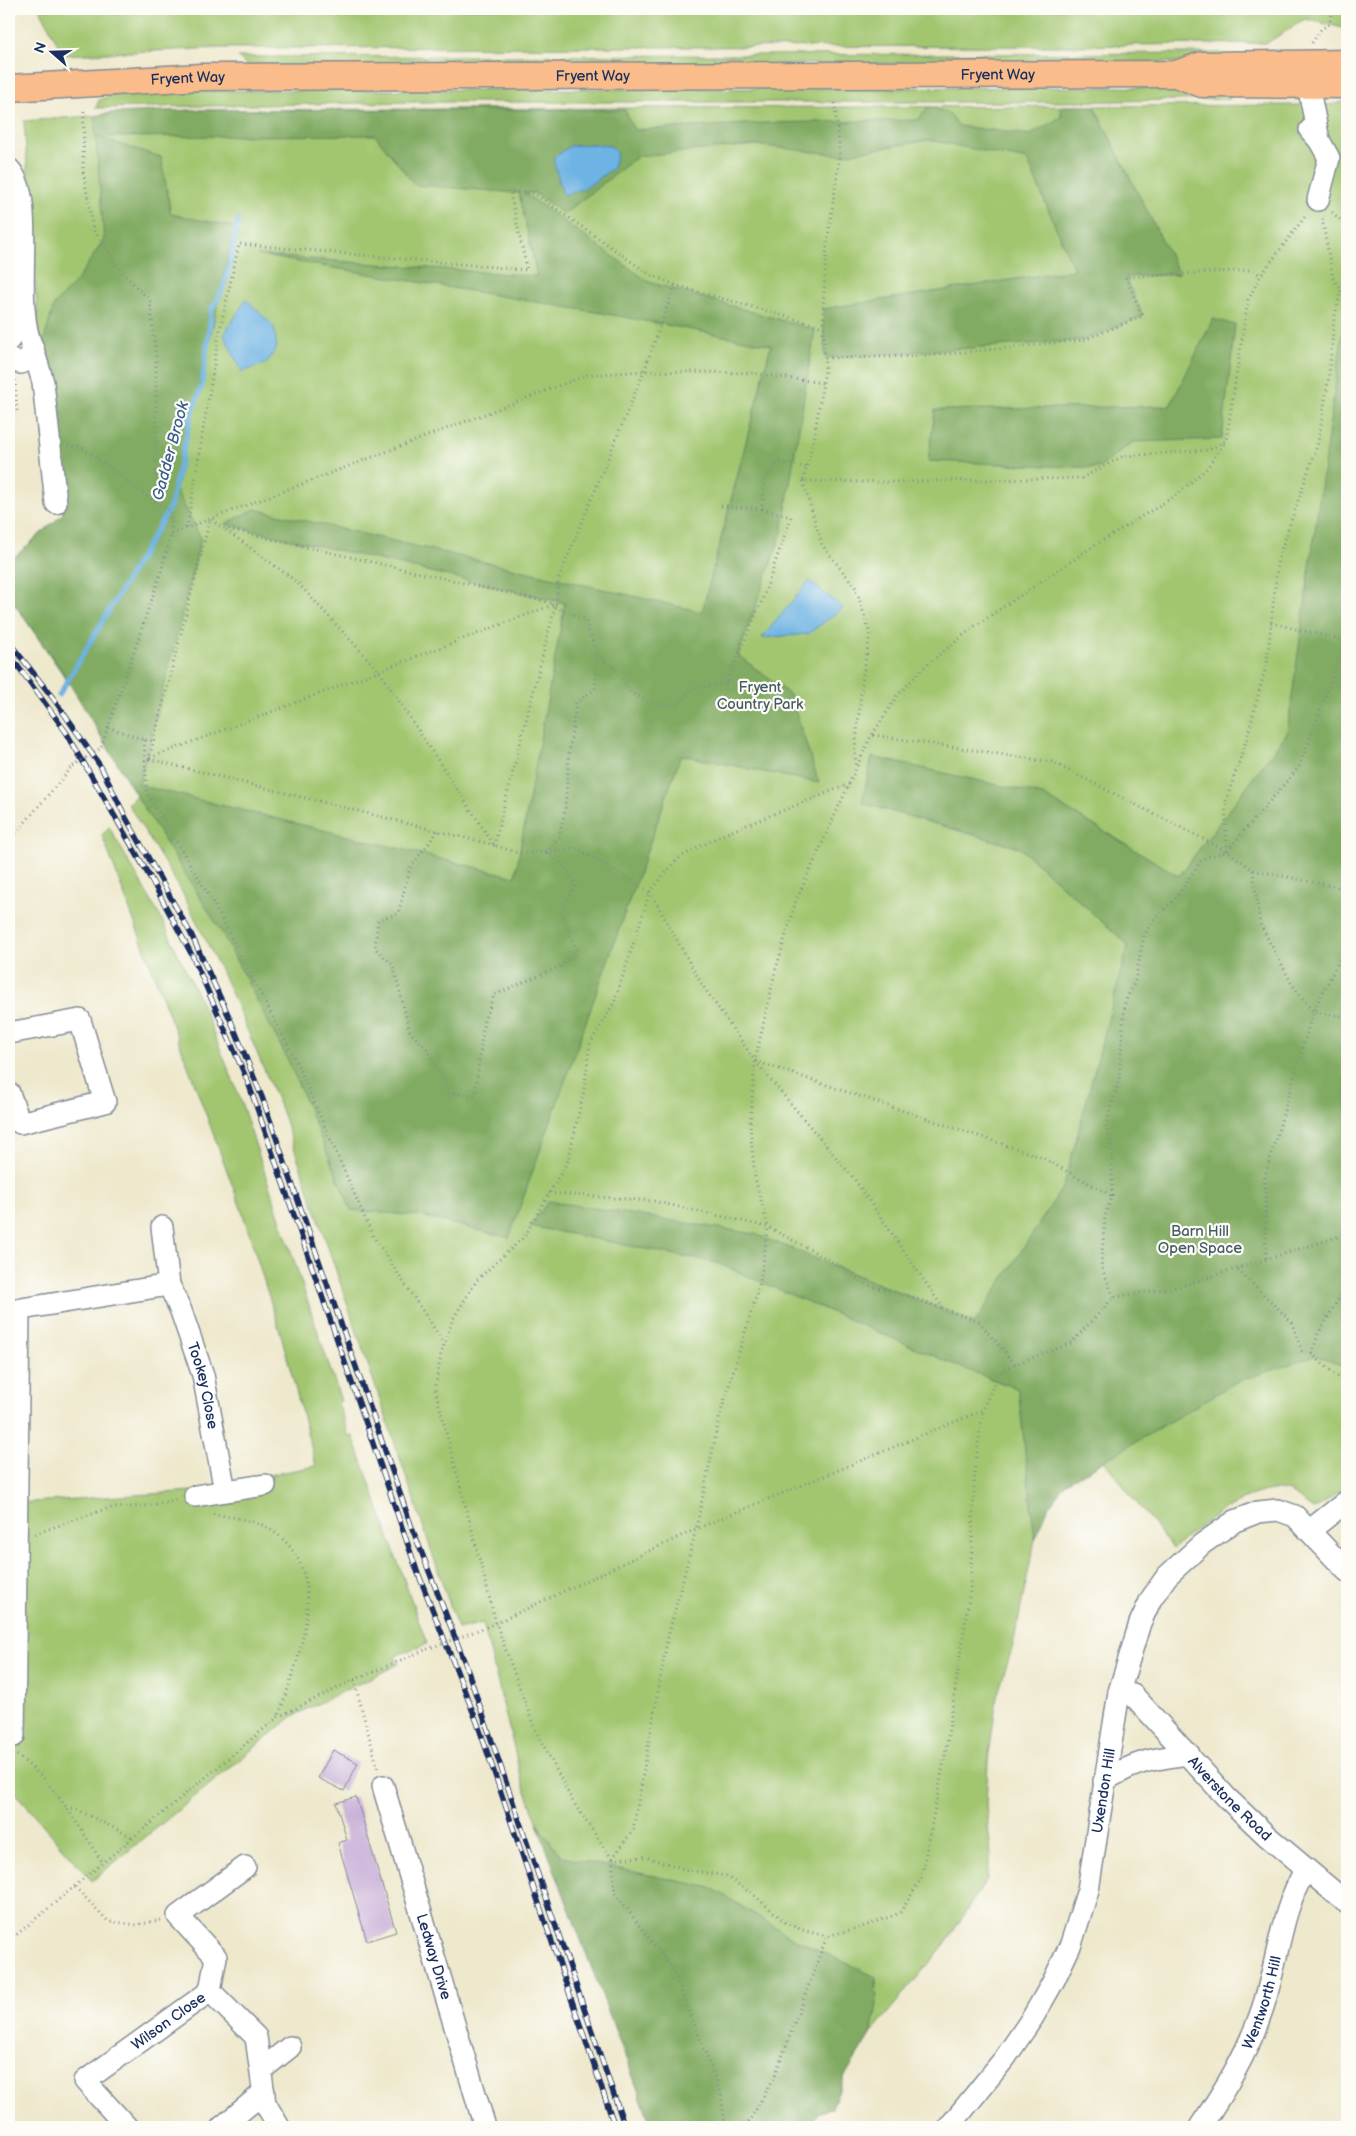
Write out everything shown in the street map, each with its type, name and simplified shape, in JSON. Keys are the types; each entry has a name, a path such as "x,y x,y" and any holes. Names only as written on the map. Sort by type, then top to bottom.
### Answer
{"main road":[{"name":"Fryent Way","path":"9,88 211,77 1176,74 1202,65 1347,63"},
{"name":"Fryent Way","path":"1176,74 1202,84 1310,94 1347,85"}],"street":[{"path":"1261,64 1298,74 1310,94 1308,127 1319,140 1329,158 1318,200"},
{"path":"9,169 15,176 22,204 23,315 28,338 43,382 56,503"},
{"path":"9,340 23,315"},
{"path":"11,361 21,363 28,360 33,349"},
{"path":"9,1033 80,1020 105,1102 20,1123 9,1093"},
{"name":"Tookey Close","path":"162,1227 169,1285 185,1320 203,1375 225,1491"},
{"path":"13,1743 11,1640 16,1540 14,1311 169,1285"},
{"path":"195,1496 265,1485"},
{"path":"1347,1501 1302,1524 1347,1571"},
{"name":"Uxendon Hill","path":"949,2127 1005,2058 1033,2017 1053,1982 1071,1944 1088,1890 1119,1692 1140,1623 1151,1599 1167,1576 1202,1544 1235,1521 1258,1512 1278,1510 1302,1524"},
{"name":"Alverstone Road","path":"1119,1692 1133,1695 1189,1754 1227,1798 1347,1903"},
{"path":"1104,1781 1128,1766 1148,1759 1189,1754"},
{"name":"Ledway Drive","path":"382,1786 485,2127"},
{"path":"178,1916 245,1867"},
{"name":"Wentworth Hill","path":"1200,2127 1225,2090 1262,2010 1293,1890 1306,1869"},
{"name":"Wilson Close","path":"128,2127 86,2081 210,1991 216,1957 178,1916"},
{"path":"210,1991 256,2037 265,2103 279,2127"},
{"path":"261,2070 290,2047"},
{"path":"222,2127 264,2092"}],"path":[{"path":"95,9 114,14 148,9"},
{"path":"1309,48 1321,29 1330,24 1331,9"},
{"path":"835,103 840,155 827,244 823,383 816,432 803,481 822,545 856,588 870,634 856,741 856,770"},
{"path":"84,112 83,171 92,229 122,272 150,301 156,357 156,502"},
{"path":"188,528 219,334 239,244 527,270 510,192 534,193 649,274 675,284 824,327"},
{"path":"612,1859 633,1830 667,1641 696,1529 720,1415 760,1283 768,1228 755,1178 750,1126 755,1061 775,972 796,901 873,735 897,696 923,668 975,626 1092,547 1174,496 1206,469 1226,441 1248,300 1261,276 1318,200"},
{"path":"1227,851 1225,804 1247,738 1265,671 1278,559 1318,443 1334,319 1341,290 1333,278 1318,200"},
{"path":"825,358 925,356 1084,340 1143,316 1125,277 1251,270 1261,276"},
{"path":"494,845 556,606 559,578 644,371 675,284"},
{"path":"11,361 17,414"},
{"path":"171,534 587,375 644,371 751,373 823,383"},
{"path":"803,481 888,482 1082,478 1122,456 1208,450 1226,441"},
{"path":"9,841 73,766 101,748 161,572 171,534 171,511 162,507 81,447 50,444"},
{"path":"762,509 764,482 778,462 806,467"},
{"path":"721,506 762,509 791,517 763,598 726,683"},
{"path":"210,519 297,582 379,671 494,845"},
{"path":"149,759 210,519"},
{"path":"224,528 556,606 585,619 597,655 595,689 576,703 569,753 565,811 559,837 546,852"},
{"path":"149,759 556,606"},
{"path":"1114,1297 1101,1266 1106,1216 1112,1196 1112,1148 1106,1125 1119,1078 1125,1002 1135,981 1144,935 1157,916 1176,898 1202,859 1227,851 1299,767 1346,639 1271,623"},
{"path":"597,655 616,669 631,693 650,702 676,706 693,688 726,683 790,685"},
{"path":"108,727 144,740 154,741"},
{"path":"873,735 1052,762 1227,851 1253,870 1347,889"},
{"path":"144,740 147,792 211,899 295,1059 373,1236 444,1344"},
{"path":"149,759 438,830 518,853 577,848 650,892 700,983 755,1061 855,1180 944,1309"},
{"path":"725,2127 721,2094 673,1970 615,1893 612,1859 573,1802 534,1727 496,1623 435,1389 444,1344 453,1319 476,1280 524,1237 568,1161 584,1090 590,1044 614,1003 650,892 677,859 714,839 849,784"},
{"path":"438,830 410,868 398,914 378,920 375,948 393,965 410,1032 427,1049 449,1093 475,1095 484,1021 494,995 559,967 577,952 561,910 576,886 565,866 546,852"},
{"path":"1253,870 1260,924 1293,986 1313,1012 1347,1017"},
{"path":"1266,1258 1265,1176 1313,1012 1347,945"},
{"path":"755,1061 1041,1157 1112,1196"},
{"path":"549,1193 653,1201 768,1228 826,1258 867,1285 979,1322 1014,1364"},
{"path":"612,1859 645,1857 688,1870 726,1876 755,1896 786,1923 805,1931 827,1936 865,1926 900,1913 921,1879 945,1756 970,1591 975,1466 983,1410 998,1374 1014,1364 1070,1343 1114,1297 1178,1287 1238,1270 1266,1258 1347,1234"},
{"path":"1238,1270 1292,1322 1301,1343 1302,1352 1312,1354 1347,1385"},
{"path":"1312,1354 1318,1334 1347,1284"},
{"path":"9,1940 89,1876 278,1717 354,1680 405,1658 496,1623 696,1529 983,1410"},
{"path":"16,1540 109,1508 147,1506 195,1496 198,1511 255,1522 268,1528 289,1546 304,1574 308,1611 303,1644 278,1717"},
{"path":"354,1680 382,1786"},
{"path":"13,1743 44,1777 67,1808 103,1864"},
{"path":"67,1808 74,1808 134,1838"},
{"path":"75,1887 108,1921 137,1925 178,1916"},
{"path":"746,2127 774,2078 827,1936"}],"green space":[{"path":"40,9 1347,9 1347,29 1305,19 1267,43 1065,46 220,48 63,55"},
{"path":"1221,53 1223,62 248,67 238,57"},
{"path":"1110,87 1230,90 1230,99 1057,102 415,102 96,108 99,100 114,94 184,91"},
{"name":"Fryent Country Park","path":"1347,101 1347,1486 1315,1509 1286,1491 1273,1490 1258,1493 1226,1509 1173,1549 1104,1461 1088,1471 1035,1478 1040,1489 1035,1540 1013,1645 997,1697 988,1762 986,1806 991,1854 987,1879 945,1944 871,2033 846,2074 831,2109 819,2112 805,2127 652,2127 522,1781 483,1623 458,1629 281,1109 228,985 181,890 128,804 136,795 139,785 9,596 9,562 63,514 59,446 40,353 24,121 193,110 1329,105"},
{"path":"1061,106 1094,106 1179,274 1125,277 1143,316 1084,340 825,358 823,309 1074,270 1027,160 929,140 840,155 756,145 638,156 564,214 535,193 524,193 649,282 815,330 782,532 738,655 790,695 819,783 681,755 509,1238 421,1216 351,1210 289,1062 221,931 136,795 61,669 9,596 9,562 63,514 59,446 40,353 54,305 78,279 104,239 94,116 110,113 193,110 625,110 634,130 766,123 918,120 928,107 947,112 959,126 1030,135 1061,117","holes":["375,135 415,185 519,193 537,276 257,255 619,316 771,345 702,612 255,509 225,524 565,603 515,877 139,785 201,538 176,490 235,227 171,214 161,157 97,137"]},
{"name":"Barn Hill Open Space","path":"1347,299 1347,1367 1316,1356 1238,1381 1065,1484 1049,1506 1035,1540 1018,1389 960,1367 717,1263 530,1226 549,1201 755,1234 975,1323 1064,1185 1128,945 1020,848 862,803 872,757 1043,795 1179,876 1287,733"},
{"path":"1213,319 1235,325 1222,439 1133,442 1099,468 928,461 935,410 1170,406"},
{"path":"109,827 162,920 201,1002 238,1093 341,1401 338,1403 349,1437 353,1436 427,1644 395,1656 399,1664 293,1716 92,1881 9,1786 9,1640 17,1503 193,1491 270,1490 269,1475 316,1466 282,1338 242,1211 102,835"},
{"path":"537,1824 562,1857 712,1888 793,1938 876,1977 877,2005 871,2033 846,2074 831,2109 819,2112 805,2127 652,2127"}],"water":[{"path":"590,144 611,146 617,154 613,168 587,187 563,195 553,158 570,146"},
{"path":"246,299 274,327 277,347 267,363 242,372 224,335"},
{"path":"809,581 843,608 808,634 762,638"}],"building":[{"path":"333,1750 358,1763 344,1791 318,1778"},
{"path":"356,1797 396,1932 367,1941 338,1843 347,1840 336,1803"}],"waterway":[{"name":"Gadder Brook","path":"59,695 170,507 191,416 202,385 212,308 227,277 238,220"}],"railway":[{"path":"9,642 53,698 101,767 125,816 191,934 231,1021 262,1097 412,1528 465,1663 625,2127"},
{"path":"9,654 66,732 151,879 193,957 248,1082 416,1568 477,1722 615,2127"}]}
